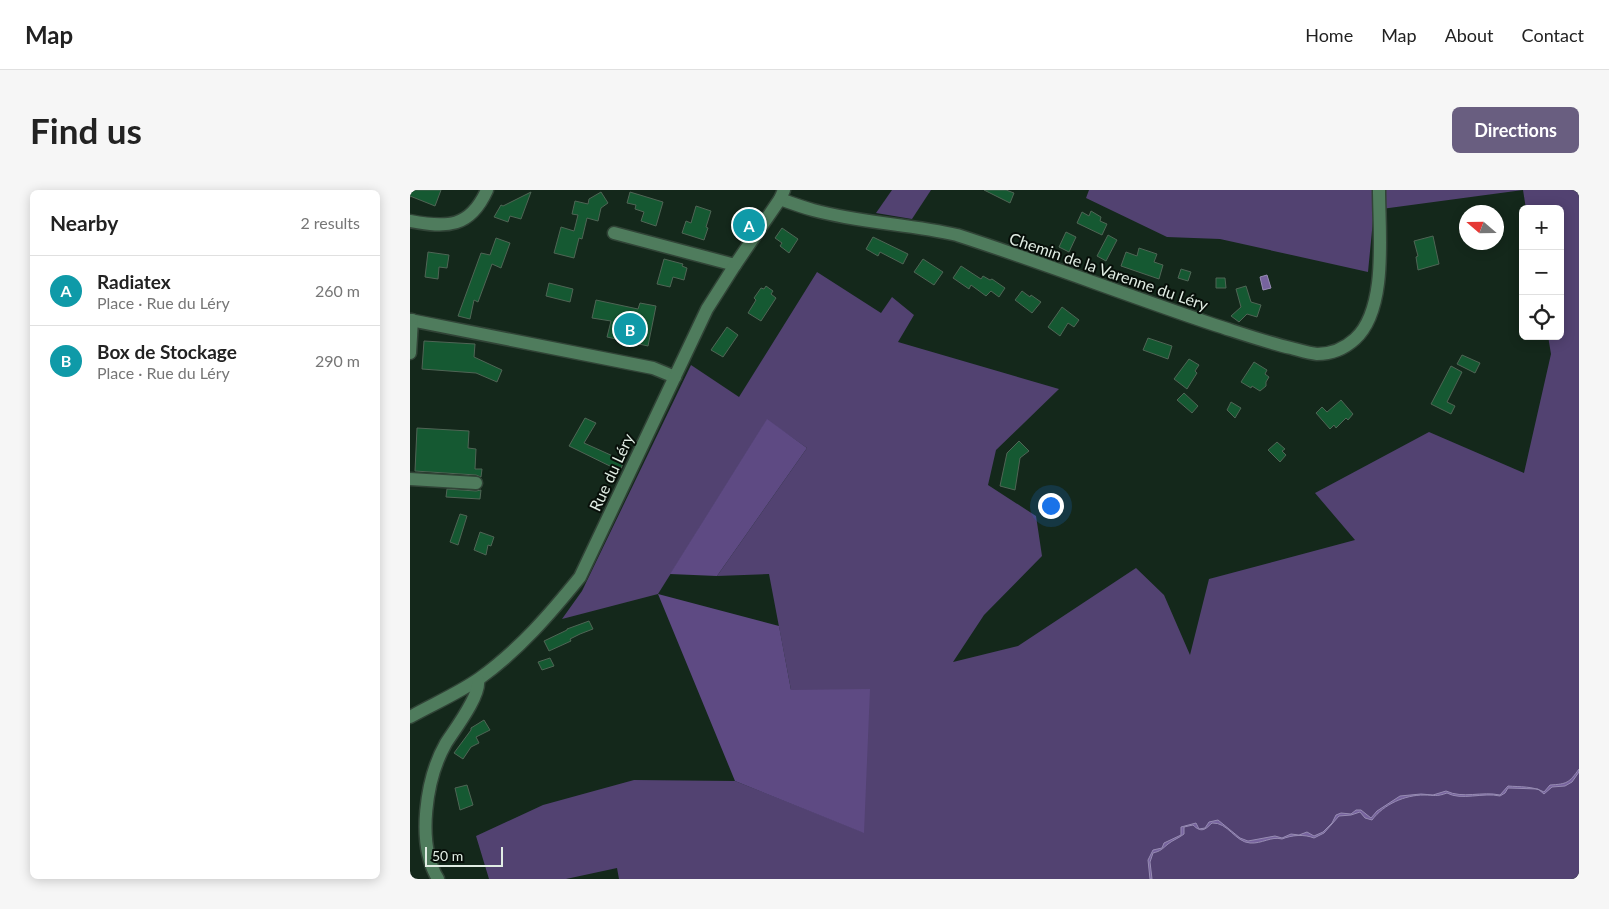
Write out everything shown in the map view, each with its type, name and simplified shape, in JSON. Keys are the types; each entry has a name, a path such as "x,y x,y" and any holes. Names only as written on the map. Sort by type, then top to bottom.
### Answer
{"street":[{"path":"410,220 433,225 448,225 458,222 475,211 487,190"},
{"name":"Chemin de la Varenne du Léry","path":"782,195 813,210 957,235 1147,303 1268,342 1314,354 1328,354 1342,348 1355,339 1366,327 1375,302 1379,276 1379,190"},
{"name":"Rue du Léry","path":"410,717 478,680 500,664 549,615 580,577 707,309 782,195"},
{"path":"614,233 735,265"},
{"path":"410,353 411,320 653,368 675,377"},
{"path":"410,479 476,483"},
{"path":"438,879 433,871 426,848 425,823 430,790 436,767 445,746 471,703 479,685 478,680"}],"shaded area":[{"path":"892,190 931,190 912,219 876,213"},
{"path":"1089,190 1523,190 1374,210 1368,272 1220,239 1167,237 1086,198"},
{"path":"1523,190 1579,190 1579,879 619,879 617,868 566,879 489,879 476,836 543,805 634,780 735,781 863,832 791,690 769,574 717,576 807,448 767,420 658,594 562,619 582,591 691,365 739,397 817,272 881,313 892,297 914,315 898,342 1059,389 996,450 988,485 1036,516 1042,556 984,615 953,662 1018,646 1136,568 1164,595 1190,655 1209,579 1355,540 1315,493 1429,432 1524,473 1551,354 1549,340 1564,340 1564,205 1525,205"},
{"path":"1267,275 1271,288 1263,290 1260,277"},
{"path":"767,419 807,448 717,576 670,574"},
{"path":"658,594 779,626 791,690 870,689 864,833 735,781"},
{"path":"1579,769 1572,782 1565,786 1552,787 1544,794 1539,790 1544,792 1550,785 1567,782"},
{"path":"1508,786 1536,789 1508,788 1500,796 1459,796 1447,793 1433,795 1446,791 1466,795 1493,794 1500,795"},
{"path":"1421,794 1433,795 1417,795 1402,799 1383,809 1372,820 1365,818 1360,812 1351,815 1339,816 1324,833 1314,838 1298,836 1250,843 1245,842 1218,824 1212,823 1203,830 1198,829 1193,825 1184,827 1184,834 1160,851 1153,853 1150,862 1152,879 1150,879 1148,860 1153,850 1162,848 1164,843 1181,835 1181,827 1196,823 1199,829 1205,828 1209,822 1218,820 1240,838 1248,841 1275,836 1282,838 1291,834 1299,835 1307,832 1314,836 1323,832 1332,823 1336,815 1341,813 1351,814 1356,810 1361,810 1371,818 1377,811 1400,796"}],"building":[{"path":"410,190 441,190 435,206 410,196"},
{"path":"984,190 1006,190 1014,193 1010,203"},
{"path":"531,192 521,219 510,216 508,222 494,217 501,205 503,206"},
{"path":"601,192 608,203 601,208 598,221 587,218 582,239 579,238 574,258 554,253 561,227 574,231 578,215 572,214 575,201 588,204 589,199"},
{"path":"630,192 663,202 656,226 641,221 644,212 635,209 636,205 627,203"},
{"path":"696,206 711,211 704,240 682,233 686,221 691,223"},
{"path":"1091,211 1101,217 1100,221 1107,224 1102,235 1077,223 1082,212 1089,216"},
{"path":"782,228 798,239 789,253 780,246 782,243 775,238"},
{"path":"1066,232 1076,237 1069,252 1059,247"},
{"path":"1108,235 1117,240 1106,261 1097,256"},
{"path":"1433,236 1439,264 1418,270 1416,257 1418,256 1414,241"},
{"path":"873,237 908,254 903,264 880,252 878,256 866,249"},
{"path":"496,238 510,243 501,268 492,264 478,302 474,300 470,319 458,316 481,253 490,255"},
{"path":"1139,248 1157,254 1154,262 1163,265 1159,279 1121,266 1126,252 1137,256"},
{"path":"428,252 449,255 447,268 439,267 438,279 425,277"},
{"path":"664,259 683,264 682,266 687,268 684,280 673,277 670,287 657,284"},
{"path":"923,259 943,272 934,285 914,272"},
{"path":"961,266 981,279 983,276 990,280 992,279 1005,288 999,297 991,291 986,296 971,285 969,289 953,278"},
{"path":"1181,269 1191,272 1188,281 1178,278"},
{"path":"1216,278 1225,278 1226,288 1216,288"},
{"path":"549,283 573,289 570,302 546,296"},
{"path":"766,286 773,291 771,294 776,298 761,321 748,313 756,300 754,298 761,288 764,289"},
{"path":"1246,286 1251,302 1261,305 1257,317 1247,314 1239,322 1231,316 1241,307 1236,289"},
{"path":"1022,291 1041,302 1032,313 1015,300"},
{"path":"596,300 638,309 640,303 656,306 648,346 607,337 611,321 592,318"},
{"path":"1062,307 1079,320 1074,327 1068,323 1060,336 1048,327"},
{"path":"727,327 738,335 723,357 711,350"},
{"path":"1148,338 1172,346 1168,359 1143,350"},
{"path":"424,341 475,344 474,357 502,370 497,382 476,373 422,369"},
{"path":"1462,355 1480,363 1475,373 1457,364"},
{"path":"1189,359 1199,365 1195,371 1197,373 1187,389 1174,379"},
{"path":"1254,362 1267,370 1265,374 1269,377 1266,386 1260,391 1241,382"},
{"path":"1451,366 1462,372 1447,402 1455,406 1451,414 1431,404"},
{"path":"1184,393 1198,406 1192,413 1177,400"},
{"path":"1341,400 1353,414 1336,428 1334,425 1330,429 1316,413 1322,407 1327,412"},
{"path":"1231,402 1241,408 1235,418 1227,410"},
{"path":"585,418 596,423 584,443 624,461 620,471 569,446"},
{"path":"417,428 469,431 468,448 476,449 475,469 482,469 481,477 476,475 415,471"},
{"path":"1019,441 1029,451 1020,458 1015,490 1000,486 1007,453"},
{"path":"1277,442 1285,449 1282,451 1286,455 1280,462 1268,450"},
{"path":"447,489 481,490 480,499 446,497"},
{"path":"460,514 467,516 458,545 450,542"},
{"path":"480,532 494,537 491,546 488,545 486,555 474,550"},
{"path":"589,621 593,629 549,651 544,641 567,629"},
{"path":"550,658 554,666 542,670 538,662"},
{"path":"484,720 490,730 476,737 479,743 471,747 463,759 454,753 471,728"},
{"path":"467,785 473,805 460,810 455,788"}],"place":[{"name":"Radiatex","path":"749,225"},
{"name":"Box de Stockage","path":"630,329"}]}
